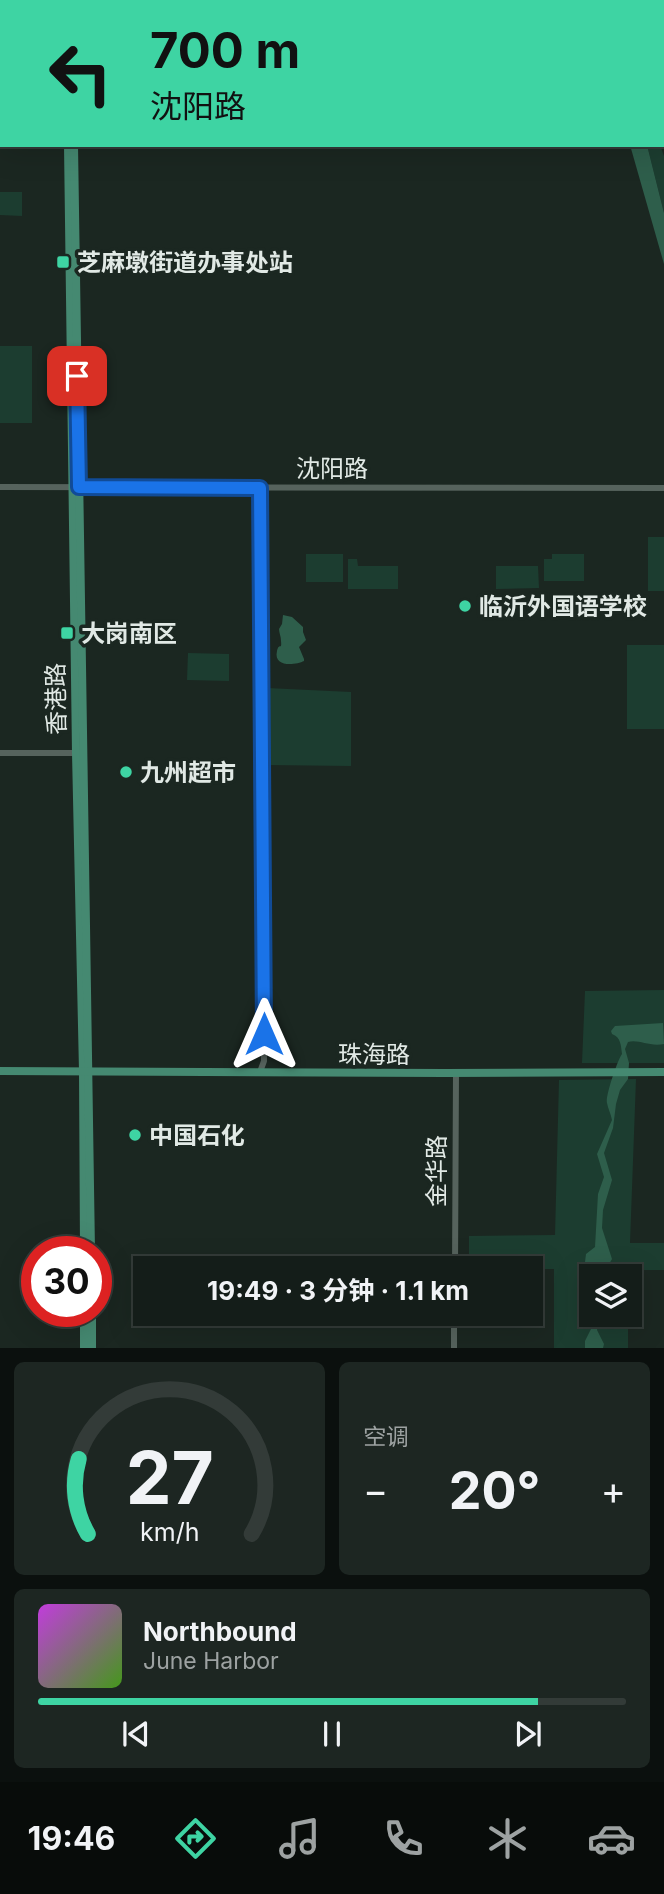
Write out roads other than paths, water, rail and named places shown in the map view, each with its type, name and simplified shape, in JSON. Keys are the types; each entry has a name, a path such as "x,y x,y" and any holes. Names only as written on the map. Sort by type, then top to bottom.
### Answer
{"main road":[{"name":"香港路","path":"68,147 76,487"},
{"name":"香港路","path":"74,147 79,753 91,1236"},
{"name":"珠海路","path":"0,1071 664,1072"},
{"name":"香港路","path":"84,1236 86,1071"},
{"path":"84,1327 84,1348"},
{"path":"92,1327 92,1348"}],"street":[{"name":"沈阳路","path":"0,487 664,488"},
{"path":"260,488 264,1061 260,1072"},
{"path":"0,753 79,753"},
{"name":"金华路","path":"455,1256 456,1073"},
{"path":"454,1326 454,1348"}],"place":[{"name":"芝麻墩街道办事处站","path":"63,262"},
{"name":"临沂外国语学校","path":"465,606"},
{"name":"大岗南区","path":"67,633"},
{"name":"九州超市","path":"126,772"},
{"name":"中国石化","path":"135,1135"}]}
